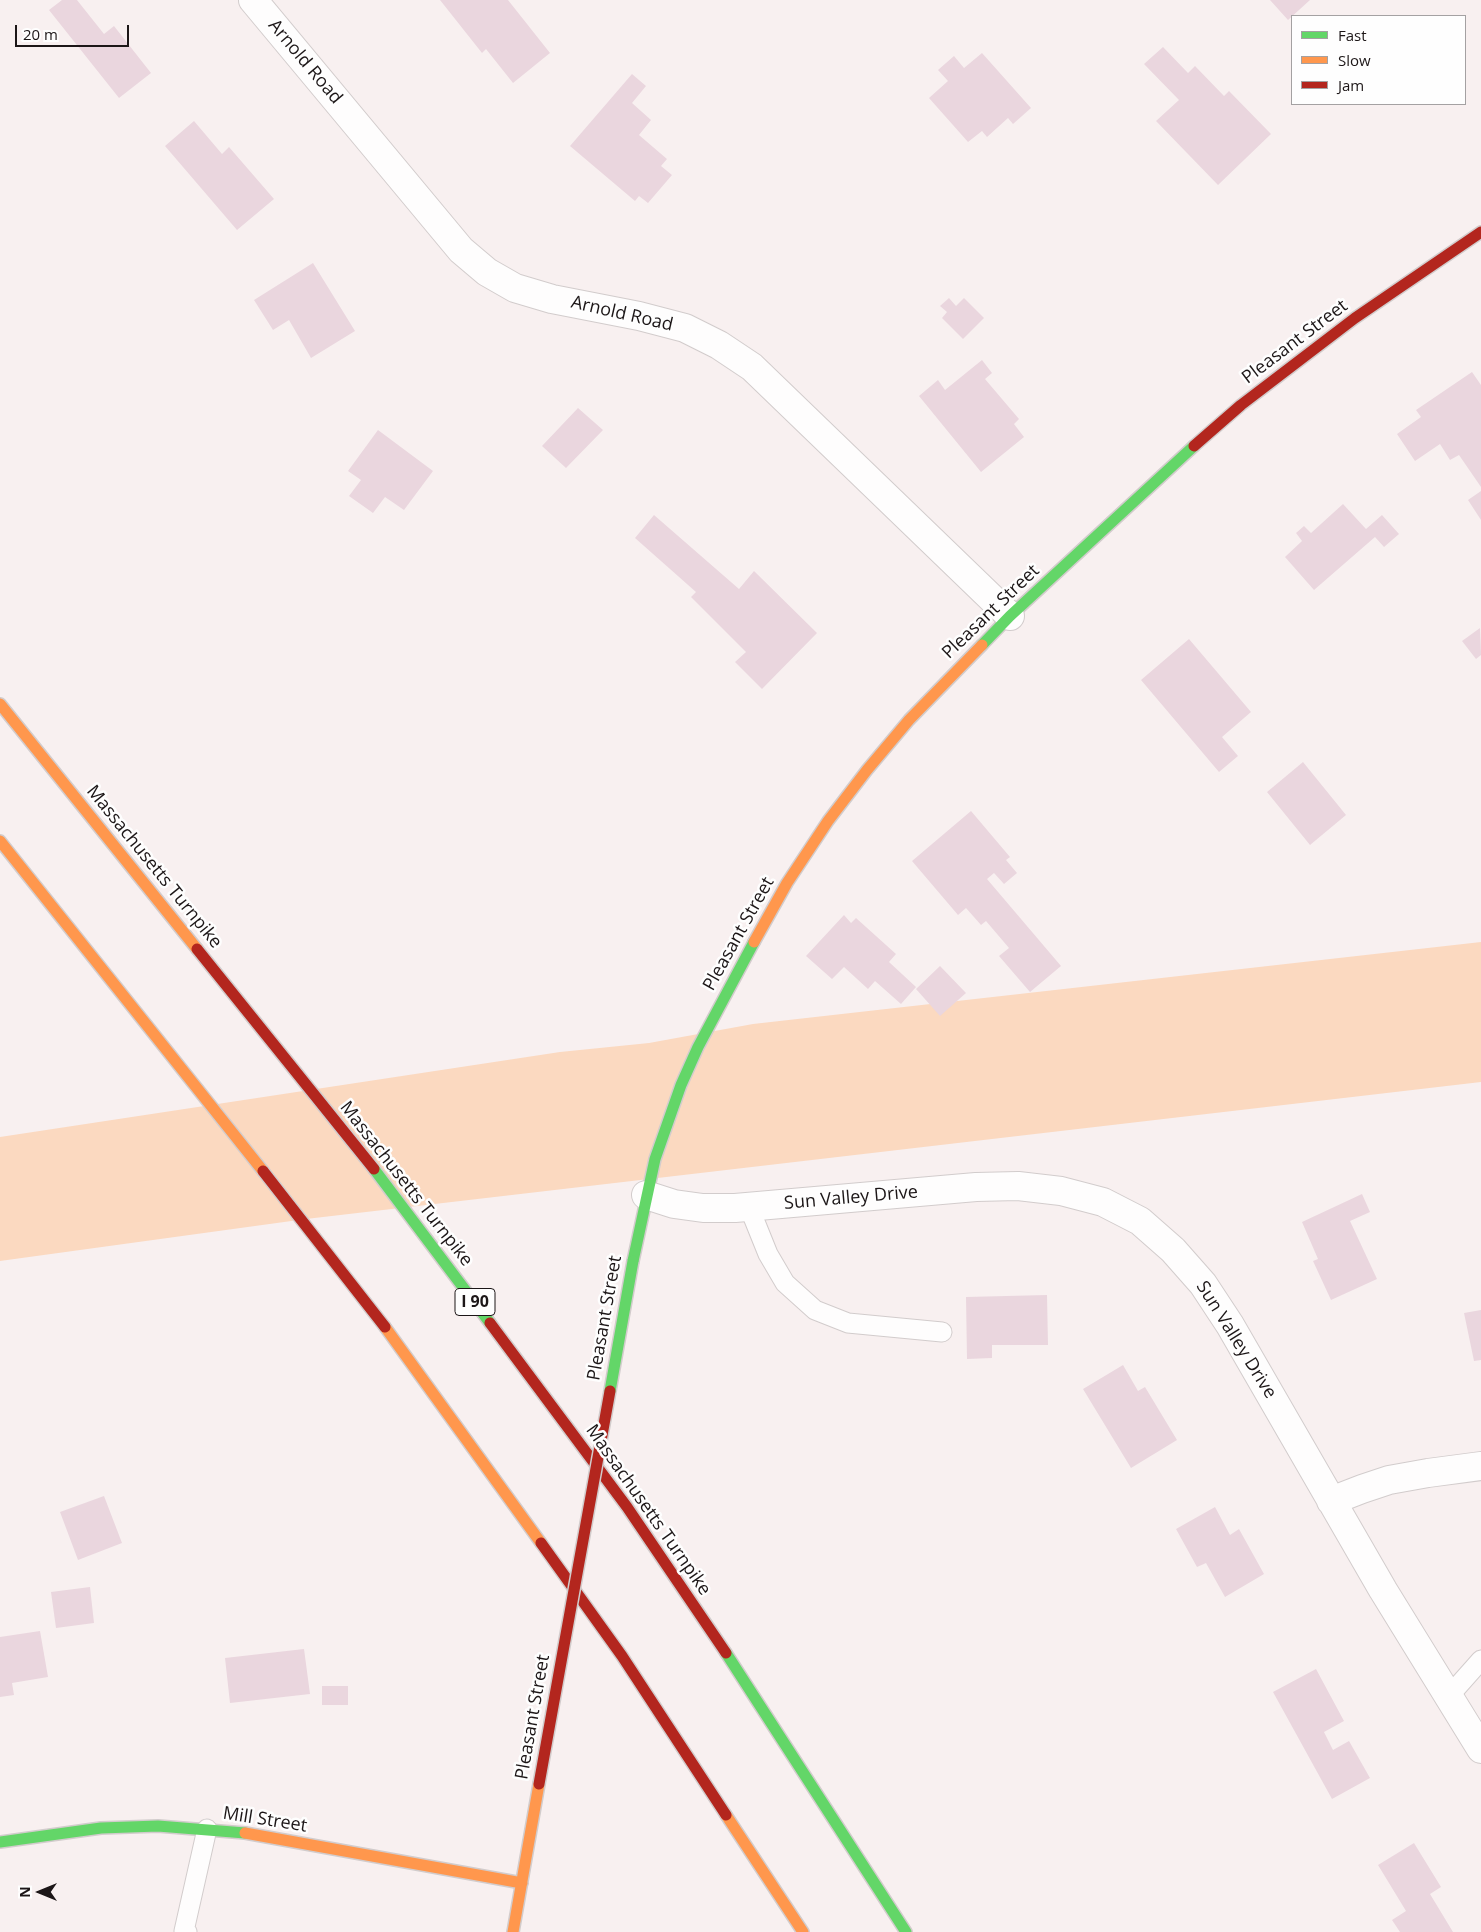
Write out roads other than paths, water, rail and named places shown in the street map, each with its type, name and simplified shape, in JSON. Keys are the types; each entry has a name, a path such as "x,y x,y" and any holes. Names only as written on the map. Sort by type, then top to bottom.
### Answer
{"main road":[{"name":"Pleasant Street","path":"513,1932 646,1195 655,1159 668,1121 695,1055 752,943 787,883 828,821 867,770 909,720 1010,616 1173,465 1241,405 1355,318 1481,232"},
{"name":"Massachusetts Turnpike","path":"0,704 372,1167 554,1408 627,1507 706,1623 906,1932"},
{"path":"0,842 281,1192 377,1316 453,1419 622,1656 803,1932"},
{"name":"Mill Street","path":"0,1842 101,1828 158,1826 207,1829 262,1835 522,1883"}],"street":[{"name":"Arnold Road","path":"253,0 461,250 487,272 515,288 552,299 639,316 685,328 719,345 752,367 1010,616"},
{"name":"Sun Valley Drive","path":"646,1195 674,1204 702,1208 749,1207 976,1186 1018,1186 1061,1191 1103,1202 1140,1221 1173,1250 1203,1284 1230,1325 1383,1590 1481,1749"},
{"path":"1332,1501 1362,1488 1389,1480 1481,1466"}],"lane":[{"path":"749,1207 768,1254 785,1283 814,1310 848,1323 942,1332"},
{"path":"1448,1696 1481,1660"},
{"path":"187,1932 184,1931 207,1829"}]}
